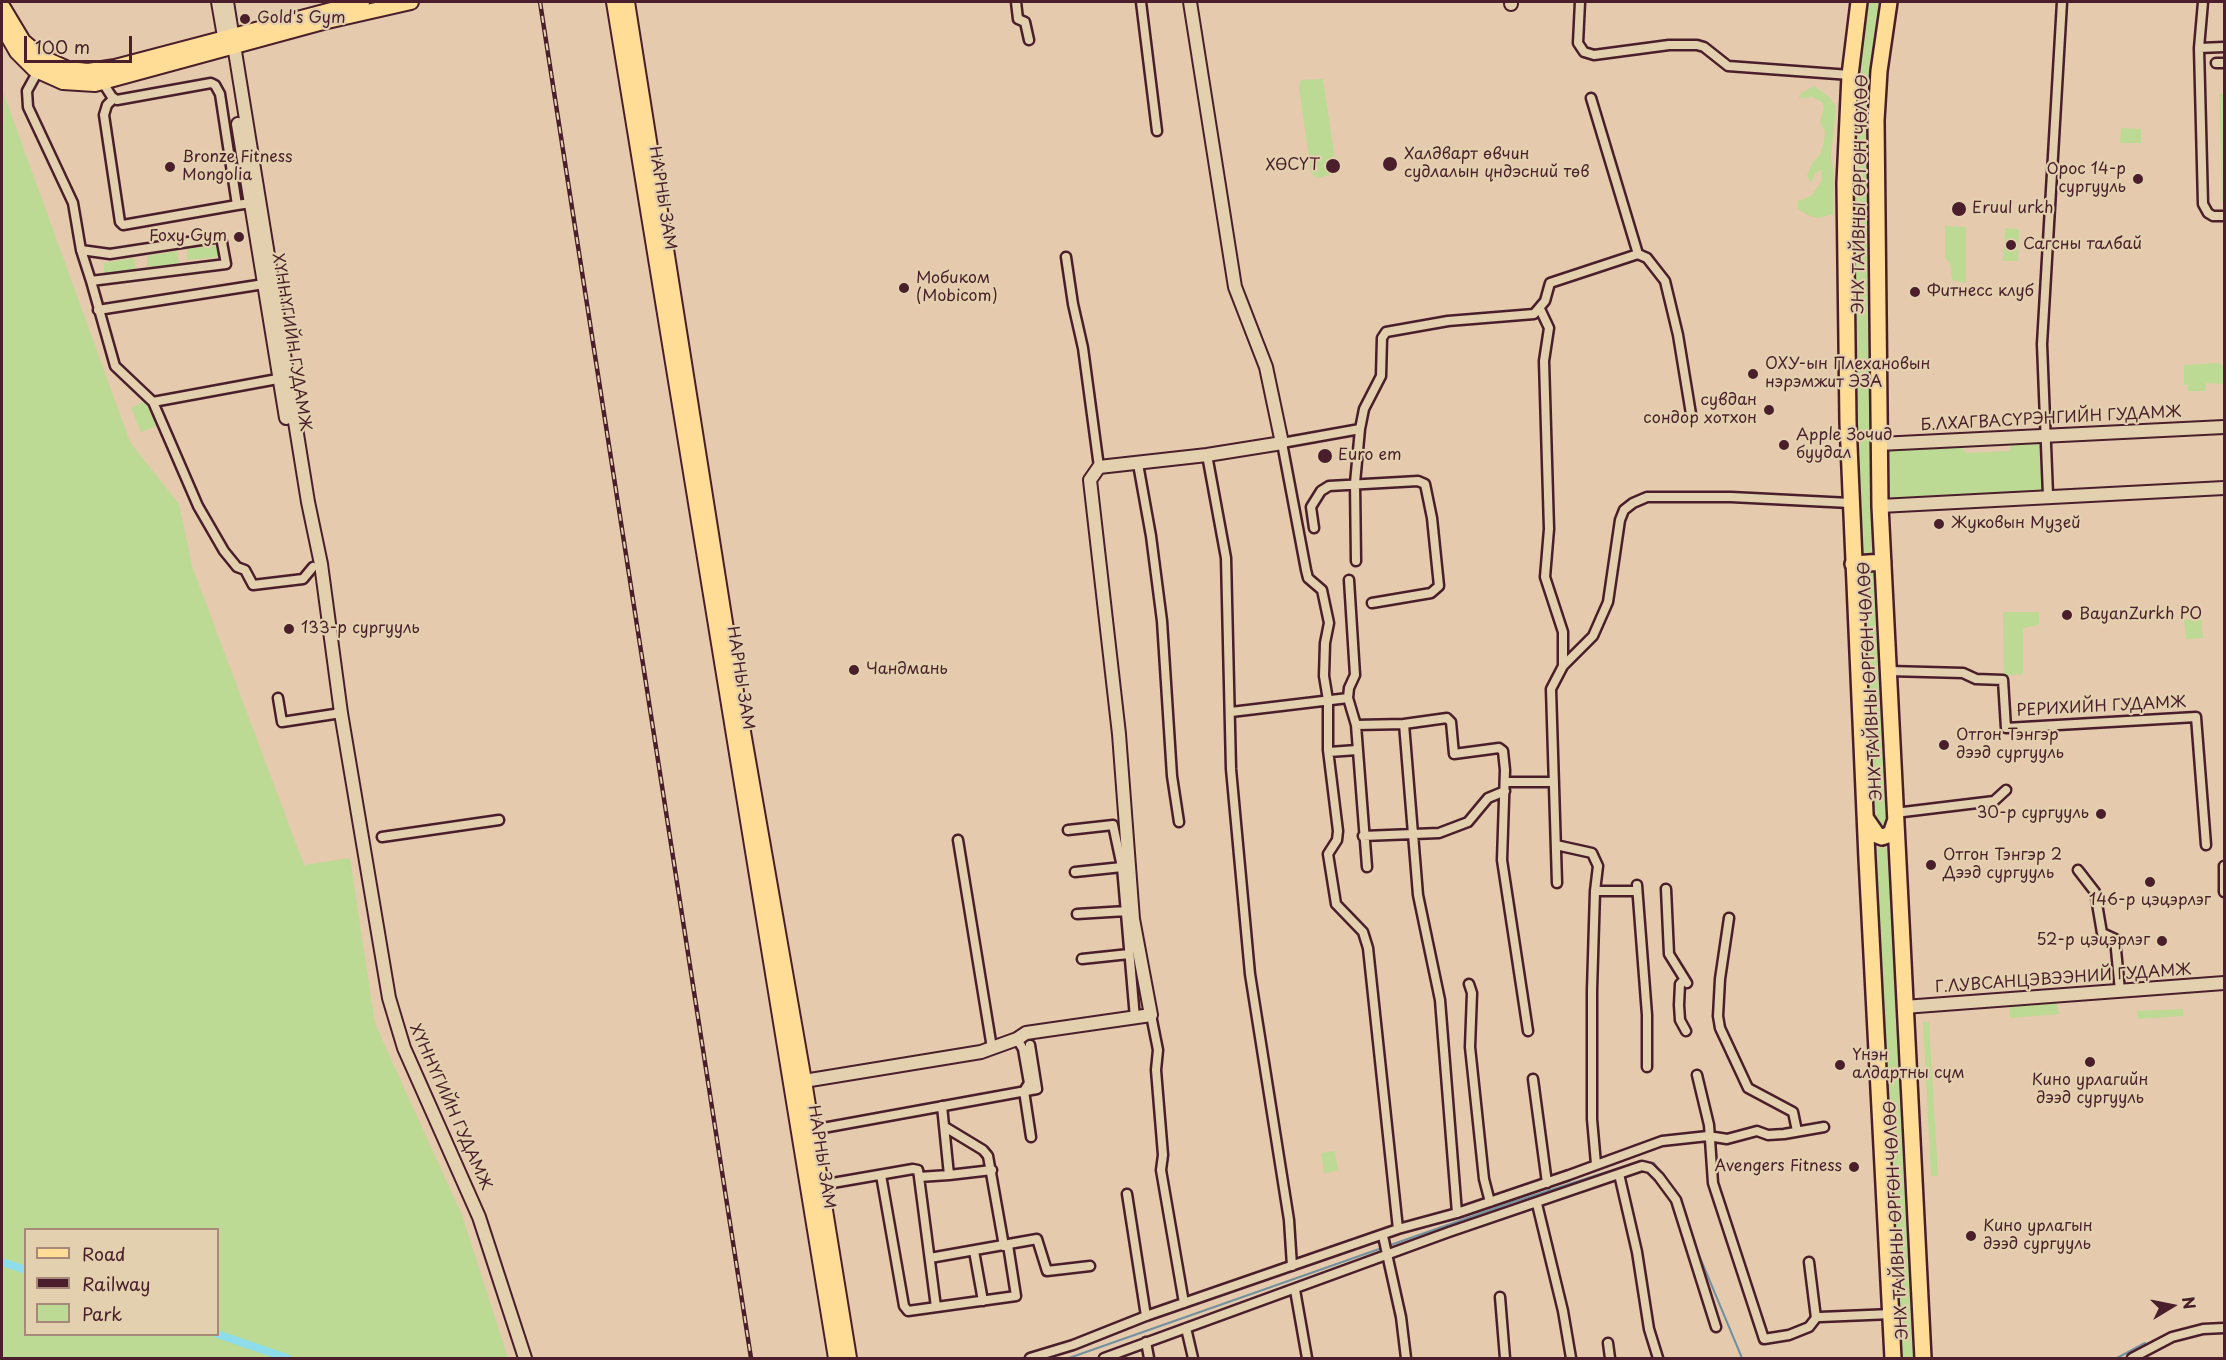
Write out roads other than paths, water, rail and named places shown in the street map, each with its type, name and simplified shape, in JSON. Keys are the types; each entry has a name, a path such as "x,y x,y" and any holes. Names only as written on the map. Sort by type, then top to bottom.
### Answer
{"highway":[{"name":"ЭНХ ТАЙВНЫ ӨРГӨН ЧӨЛӨӨ","path":"1859,2 1850,75 1845,183 1850,503 1893,1359"},
{"name":"ЭНХ ТАЙВНЫ ӨРГӨН ЧӨЛӨӨ","path":"1890,2 1879,71 1876,120 1880,506 1923,1359"},
{"path":"1853,564 1883,562"},
{"path":"1866,819 1877,835 1885,837 1891,834 1895,817"},
{"path":"1867,859 1873,846 1882,841 1891,845 1896,855"}],"main road":[{"path":"2,26 18,52 38,71 63,82 103,83 362,2"},
{"path":"2,6 23,41 33,50 68,69 88,71 230,43 411,2"},
{"name":"НАРНЫ ЗАМ","path":"614,2 804,1081 849,1359"},
{"name":"НАРНЫ ЗАМ","path":"627,2 667,293 836,1359"}],"street":[{"name":"ХҮННҮГИЙН ГУДАМЖ","path":"218,2 230,43 331,673 337,687"},
{"name":"ХҮННҮГИЙН ГУДАМЖ","path":"227,2 230,43 264,284 323,575 337,687 386,986 408,1058 477,1210 525,1359"},
{"path":"1016,2 1018,19 1025,22 1029,40"},
{"path":"1141,2 1157,131"},
{"path":"1191,2 1226,238 1223,246 1228,270 1266,367 1306,570 1308,578 1322,590 1329,623 1325,643 1324,676 1328,700 1329,752 1338,831 1328,854 1336,904 1363,932 1368,948 1398,1229"},
{"path":"1580,2 1578,43 1584,52 1594,55 1651,47 1697,45 1704,47 1728,66 1850,75"},
{"path":"2048,495 2042,344 2062,2"},
{"path":"2203,2 2199,48 2203,204 2213,216 2224,216"},
{"path":"2199,48 2224,47"},
{"path":"38,71 27,91 28,107 73,202 81,250 115,366 153,402 198,506 224,551 237,567 245,570 253,585 303,579 314,567"},
{"path":"103,83 113,99"},
{"path":"237,205 220,94 215,85 211,83 113,99 107,105 104,115 120,222 123,225 251,203"},
{"path":"1592,98 1638,254"},
{"path":"81,250 110,254 221,237 226,264 91,281"},
{"path":"1356,561 1355,483 1360,429 1364,409 1381,376 1384,333 1449,321 1531,315 1540,309 1545,301 1550,283 1638,254 1647,258 1665,281 1678,335 1691,414"},
{"path":"1066,257 1083,348 1099,467"},
{"path":"98,310 264,284"},
{"path":"1540,309 1549,328 1544,361 1549,530 1545,577 1563,632 1563,666"},
{"path":"153,402 283,377"},
{"name":"Б.ЛХАГВАСҮРЭНГИЙН ГУДАМЖ","path":"1879,444 2224,427"},
{"path":"1184,1302 1161,1170 1163,1155 1156,1070 1158,1050 1133,919 1119,734 1090,490 1093,473 1099,467 1207,455 1360,429"},
{"path":"1207,455 1226,558 1231,769 1250,974 1289,1220 1292,1266"},
{"path":"1138,464 1151,536 1162,621 1173,776 1179,822"},
{"path":"1314,528 1311,507 1321,491 1329,486 1355,483 1422,482 1428,491 1438,588 1431,593 1372,603"},
{"path":"1880,506 2048,495 2224,488"},
{"path":"1557,883 1551,689 1563,666 1593,636 1608,602 1620,520 1624,510 1647,497 1719,497 1850,503"},
{"path":"1349,580 1355,675 1348,688 1348,698 1356,725 1356,750 1367,867"},
{"name":"РЕРИХИЙН ГУДАМЖ","path":"1888,671 1963,673 1976,679 2003,680 2006,728 2196,717 2206,845"},
{"path":"278,698 282,722 341,713"},
{"path":"1231,712 1348,698"},
{"path":"1356,725 1450,720 1454,754 1502,749 1505,787 1502,860 1528,1031"},
{"path":"1404,724 1411,833 1418,895 1440,1000 1457,1213"},
{"path":"1329,752 1356,750"},
{"path":"1363,836 1439,833 1468,822 1488,798 1505,787 1553,782"},
{"path":"1895,817 1994,801 2006,790"},
{"path":"382,837 499,820"},
{"path":"1068,830 1113,825 1122,867 1135,1018"},
{"path":"958,840 992,1047"},
{"path":"1556,845 1585,851 1596,858 1598,866 1595,891 1592,1119 1596,1164"},
{"path":"2224,866 2224,892"},
{"path":"1074,872 1122,867"},
{"path":"2078,870 2095,892 2102,933 2115,939 2120,991"},
{"path":"1595,891 1637,888 1647,1015 1647,1066"},
{"path":"1665,889 1669,954 1677,963 1685,981 1680,984 1679,1005 1680,1020 1686,1031"},
{"path":"1077,914 1126,911"},
{"path":"1729,918 1724,936 1720,979 1718,1016 1720,1028 1748,1088 1793,1112 1797,1131"},
{"path":"1082,959 1129,954"},
{"name":"Г.ЛУВСАНЦЭВЭЭНИЙ ГУДАМЖ","path":"1905,1007 2224,983"},
{"path":"1469,984 1472,993 1470,1047 1484,1179 1490,1202"},
{"path":"804,1081 992,1047 1017,1039 1026,1033 1151,1015"},
{"path":"1017,1039 1023,1049 1029,1083 1024,1091 1030,1137"},
{"path":"812,1130 1037,1089 1030,1046"},
{"path":"1697,1075 1706,1111 1713,1183 1764,1339 1789,1335 1809,1327 1816,1318 1809,1262"},
{"path":"1533,1079 1547,1183"},
{"path":"942,1106 949,1175"},
{"path":"881,1175 904,1306 908,1311 1016,1296 992,1170 983,1150 945,1127"},
{"path":"1030,1359 1184,1302 1292,1266 1384,1239 1398,1229 1457,1213 1547,1183 1662,1141 1708,1136 1727,1139 1757,1131 1768,1135 1824,1127"},
{"path":"1106,1358 1449,1232 1646,1166 1671,1191 1693,1251 1716,1327"},
{"path":"821,1185 918,1170 936,1307"},
{"path":"920,1177 992,1170"},
{"path":"1619,1174 1637,1252 1649,1329 1658,1359"},
{"path":"1127,1194 1146,1316"},
{"path":"1537,1204 1563,1311 1571,1359"},
{"path":"930,1258 1037,1239 1047,1271 1090,1266"},
{"path":"1384,1239 1401,1317 1406,1359"},
{"path":"974,1251 983,1301"},
{"path":"1295,1290 1307,1359"},
{"path":"1500,1297 1505,1359"},
{"path":"1820,1317 1892,1314"},
{"path":"1186,1328 1193,1359"},
{"path":"2132,1359 2172,1337 2203,1329 2224,1328"},
{"path":"1146,1342 1149,1359"},
{"path":"1608,1343 1610,1359"}],"waterway":[{"path":"1069,1358 1513,1202 1641,1161 1654,1163 1679,1197"},
{"path":"1681,1202 1696,1248 1742,1358"},
{"path":"2,1262 24,1269"},
{"path":"219,1335 287,1358"},
{"path":"2117,1358 2145,1343"}],"railway":[{"path":"540,2 751,1358"}],"place":[{"name":"Gold's Gym","path":"245,19"},
{"name":"Халдварт өвчин судлалын үндэсний төв","path":"1390,164"},
{"name":"ХӨСҮТ","path":"1333,166"},
{"name":"Bronze Fitness Mongolia","path":"170,167"},
{"name":"Орос 14-р сургууль","path":"2138,179"},
{"name":"Eruul urkh","path":"1959,209"},
{"name":"Foxy Gym","path":"239,237"},
{"name":"Сагсны талбай","path":"2011,245"},
{"name":"Мобиком (Mobicom)","path":"904,288"},
{"name":"Фитнесс клуб","path":"1915,292"},
{"name":"ОХУ-ын Плехановын нэрэмжит ЭЗА","path":"1753,374"},
{"name":"сувдан сондор хотхон","path":"1769,410"},
{"name":"Apple Зочид буудал","path":"1784,445"},
{"name":"Euro em","path":"1325,456"},
{"name":"Жуковын Музей","path":"1939,524"},
{"name":"BayanZurkh PO","path":"2067,615"},
{"name":"133-р сургууль","path":"289,629"},
{"name":"Чандмань","path":"854,670"},
{"name":"Отгон Тэнгэр дээд сургууль","path":"1944,745"},
{"name":"30-р сургууль","path":"2101,814"},
{"name":"Отгон Тэнгэр 2 Дээд сургууль","path":"1931,865"},
{"name":"146-р цэцэрлэг","path":"2150,882"},
{"name":"52-р цэцэрлэг","path":"2162,941"},
{"name":"Кино урлагийн дээд сургууль","path":"2090,1062"},
{"name":"Үнэн алдартны сүм","path":"1840,1065"},
{"name":"Avengers Fitness","path":"1854,1167"},
{"name":"Кино урлагын дээд сургууль","path":"1971,1236"}]}
